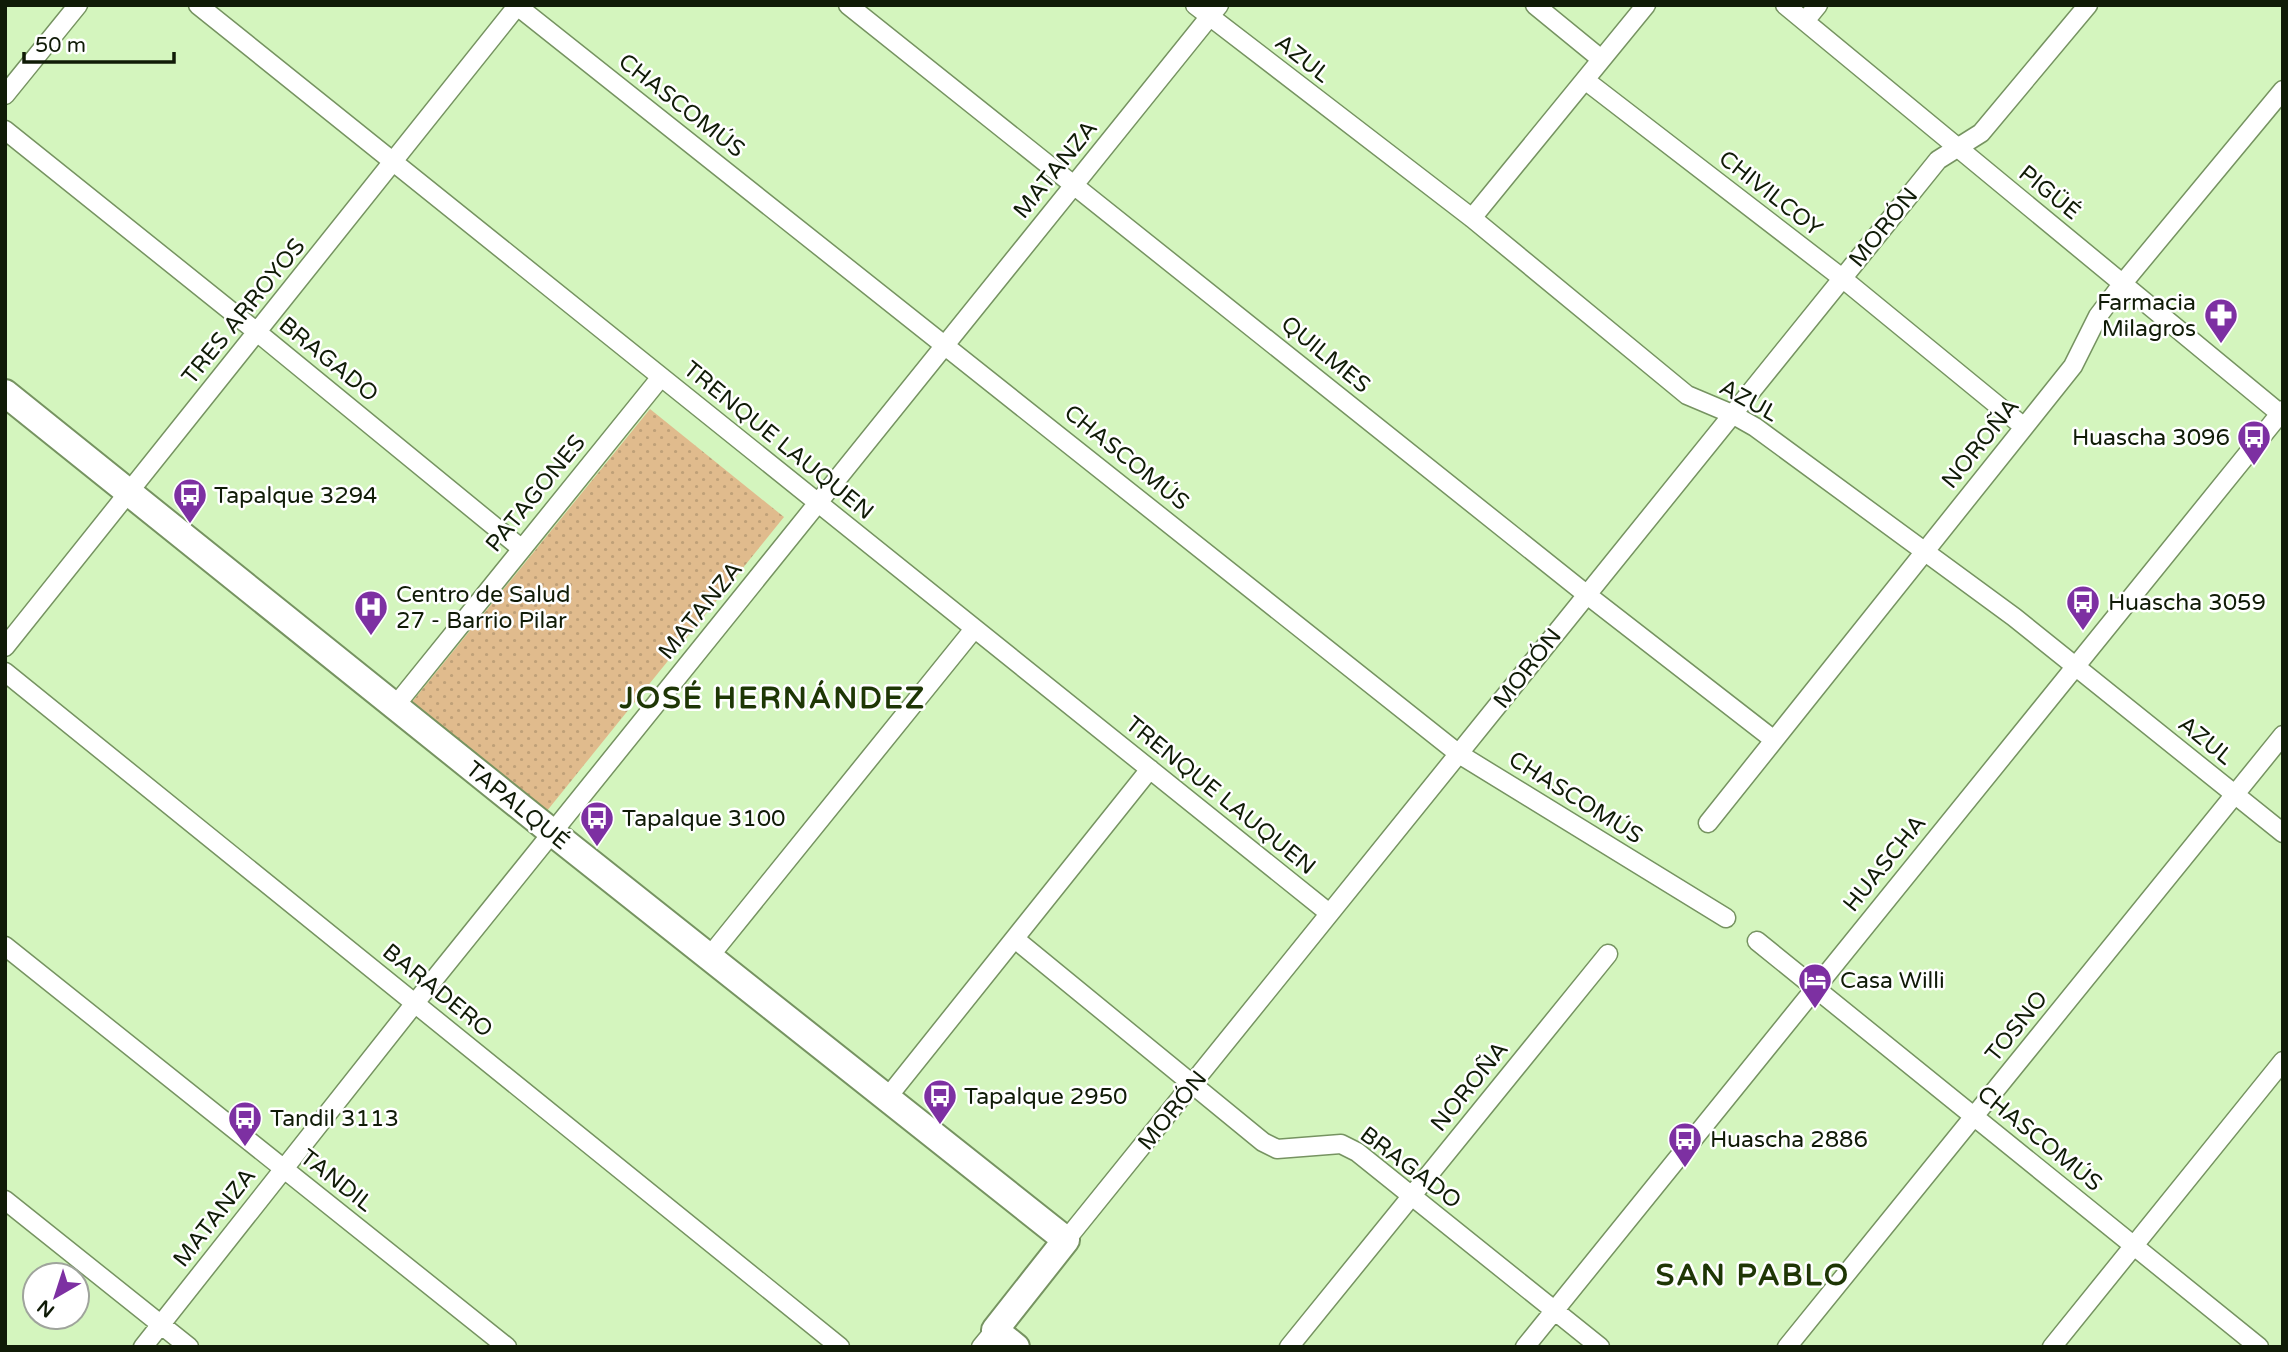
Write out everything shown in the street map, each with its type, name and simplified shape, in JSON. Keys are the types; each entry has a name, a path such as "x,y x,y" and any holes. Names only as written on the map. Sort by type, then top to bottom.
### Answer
{"main road":[{"name":"TAPALQUÉ","path":"5,393 1066,1240"},
{"name":"MORÓN","path":"988,1338 1066,1240"},
{"path":"988,1338 1016,1347"}],"street":[{"path":"5,95 78,5"},
{"name":"TRENQUE LAUQUEN","path":"198,5 1329,913"},
{"name":"TRES ARROYOS","path":"5,647 517,5"},
{"name":"CHASCOMÚS","path":"517,5 1460,754 1726,918"},
{"name":"QUILMES","path":"848,5 1774,740"},
{"name":"AZUL","path":"1195,5 1214,11 1687,395 1755,427 2014,617 2283,833"},
{"path":"1535,5 1601,59"},
{"path":"1472,218 1646,5"},
{"name":"PIGÜÉ","path":"1786,5 2282,413"},
{"path":"1805,21 1818,5"},
{"name":"MORÓN","path":"1066,1240 1938,160 1981,133 2088,5"},
{"name":"MATANZA","path":"143,1347 415,1003 1214,11"},
{"name":"CHIVILCOY","path":"1584,80 1842,278 2024,427"},
{"name":"NOROÑA","path":"1708,823 2073,366 2098,316 2123,283 2283,90"},
{"name":"BRAGADO","path":"5,130 522,549"},
{"name":"PATAGONES","path":"395,706 661,377"},
{"name":"HUASCHA","path":"1525,1347 2282,413"},
{"path":"709,957 974,629"},
{"name":"BARADERO","path":"5,672 840,1347"},
{"name":"TOSNO","path":"1787,1347 2283,735"},
{"path":"887,1098 1150,769"},
{"name":"BRAGADO","path":"1016,939 1264,1142 1277,1149 1341,1144 1357,1152 1600,1347"},
{"name":"CHASCOMÚS","path":"1757,941 2259,1347"},
{"name":"TANDIL","path":"5,946 507,1347"},
{"name":"NOROÑA","path":"1289,1347 1608,954"},
{"path":"2052,1347 2283,1061"},
{"path":"5,1200 189,1347"}],"shaded area":[{"path":"650,409 784,517 538,822 403,713"}],"place":[{"name":"Farmacia Milagros","path":"2221,345"},
{"name":"Huascha 3096","path":"2254,467"},
{"name":"Tapalque 3294","path":"190,525"},
{"name":"Huascha 3059","path":"2083,632"},
{"name":"Centro de Salud 27 - Barrio Pilar","path":"371,637"},
{"name":"Tapalque 3100","path":"597,848"},
{"name":"Casa Willi","path":"1815,1010"},
{"name":"Tapalque 2950","path":"940,1126"},
{"name":"Tandil 3113","path":"245,1148"},
{"name":"Huascha 2886","path":"1685,1169"}],"district":[{"name":"JOSÉ HERNÁNDEZ","path":"773,698"},
{"name":"SAN PABLO","path":"1753,1275"}]}
